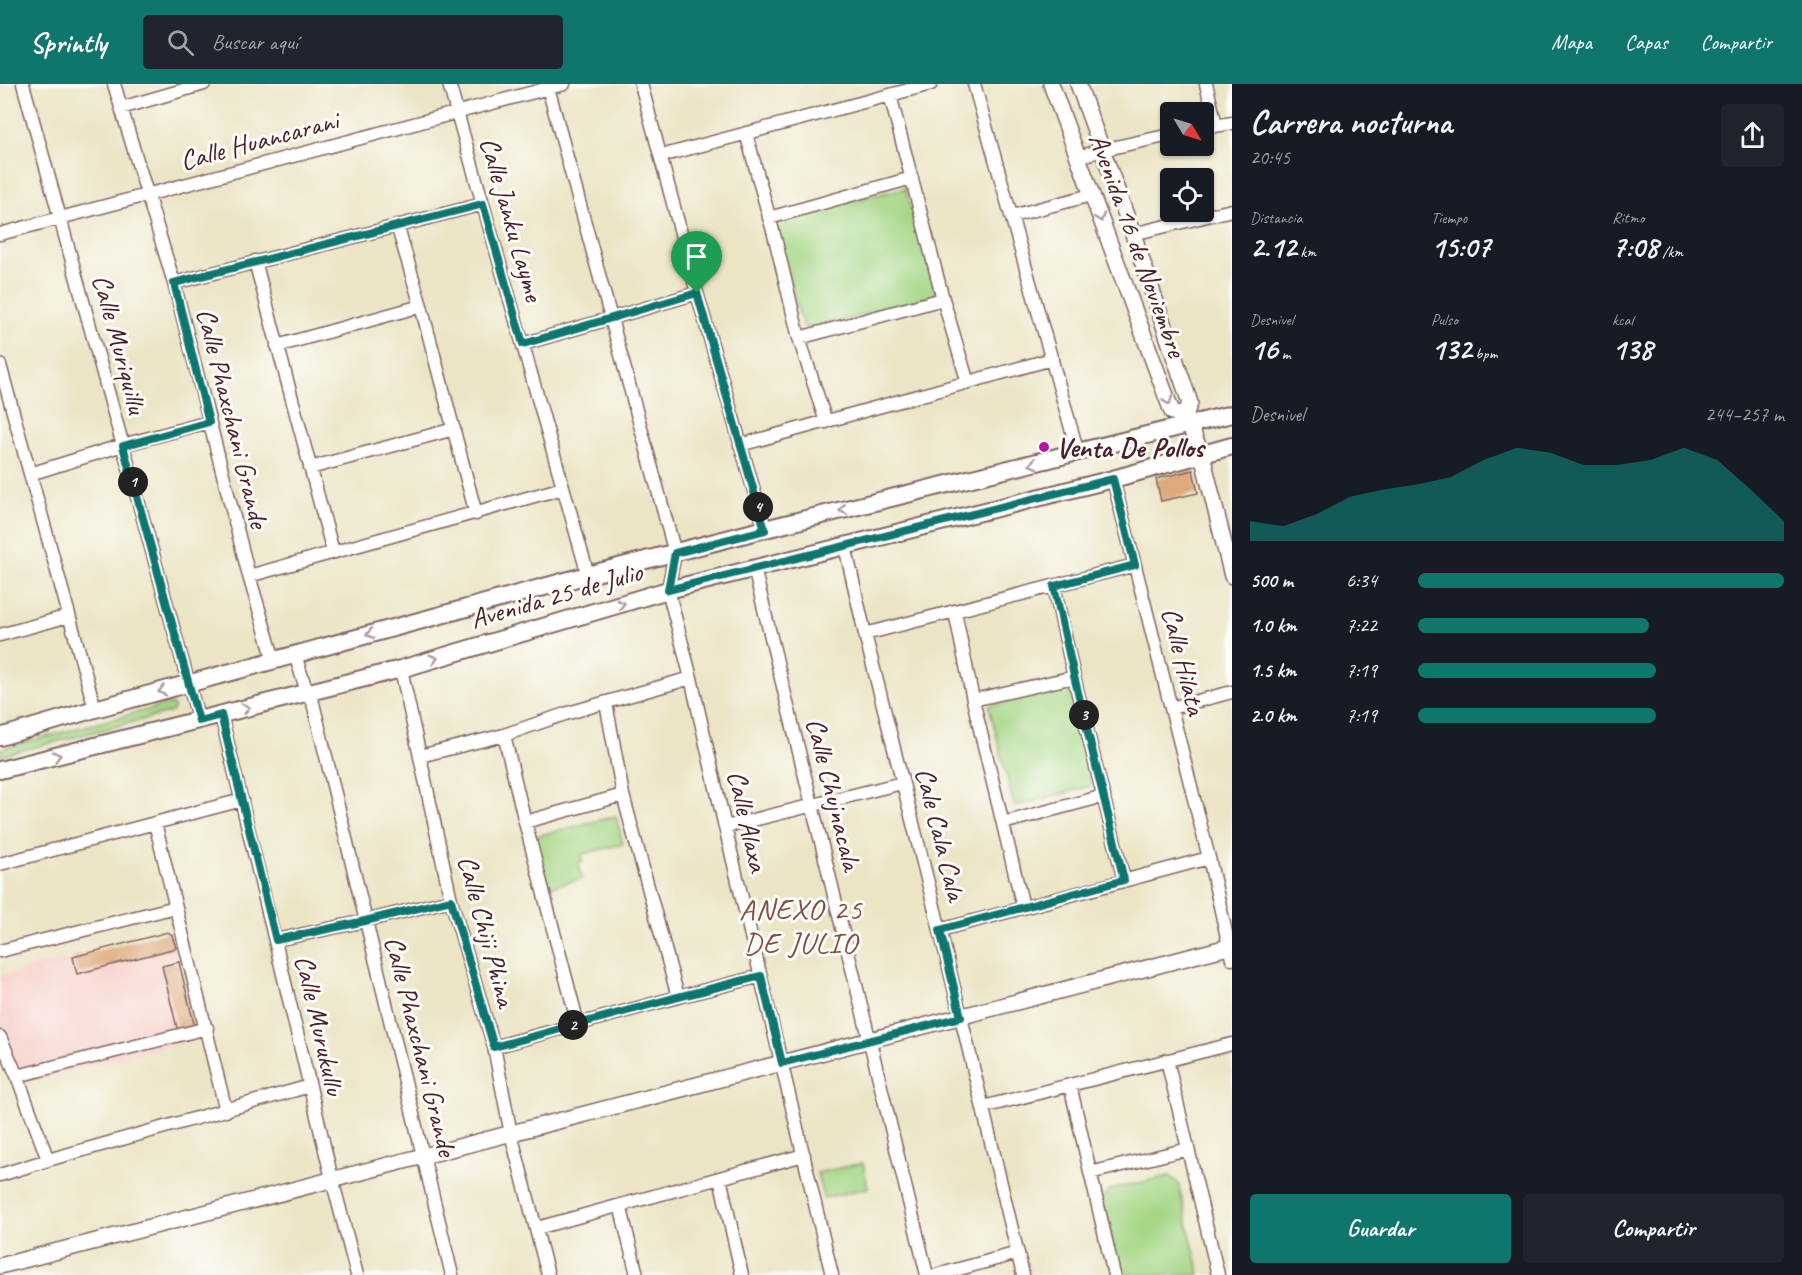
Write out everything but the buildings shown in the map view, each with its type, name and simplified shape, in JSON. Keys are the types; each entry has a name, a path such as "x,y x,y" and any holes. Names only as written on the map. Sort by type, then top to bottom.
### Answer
{"main road":[{"name":"Avenida 25 de Julio","path":"0,737 588,575 1078,453 1186,420 1232,414"},
{"name":"Avenida 25 de Julio","path":"0,770 401,669 668,590 1113,479 1232,446"}],"street":[{"name":"Calle Muriquillu","path":"23,84 199,721"},
{"name":"Calle Phaxchani Grande","path":"114,84 174,283 249,576 274,660"},
{"path":"121,108 204,84"},
{"name":"Calle Janku Layme","path":"449,84 588,575"},
{"name":"Calle Huancarani","path":"0,234 548,86 564,84"},
{"path":"641,84 697,293 765,530"},
{"path":"661,156 931,84"},
{"path":"974,84 1078,453"},
{"name":"Avenida 16 de Noviembre","path":"1051,84 1172,412 1186,420 1190,403 1134,234 1078,84"},
{"path":"1206,84 1216,125 1232,123"},
{"path":"548,86 675,553"},
{"path":"890,95 943,299 968,383"},
{"path":"746,133 799,338 826,422"},
{"path":"1078,157 1160,137"},
{"path":"769,218 912,178"},
{"path":"1012,216 1091,195"},
{"path":"174,283 483,204"},
{"path":"1134,234 1232,210"},
{"path":"397,225 476,514"},
{"path":"255,261 333,552"},
{"path":"523,344 697,293"},
{"path":"799,338 943,299"},
{"path":"277,346 421,306"},
{"path":"740,445 1052,359"},
{"path":"0,365 95,709"},
{"path":"1186,420 1202,455 1232,576"},
{"path":"30,474 209,422"},
{"path":"310,468 454,429"},
{"name":"Calle Hilata","path":"1113,479 1231,951"},
{"path":"249,576 563,488"},
{"name":"Cale Cala Cala","path":"845,546 1023,1275"},
{"name":"Calle Alaxa","path":"675,553 668,590 691,678 832,1275"},
{"path":"865,634 1135,565"},
{"name":"Calle Chujnacala","path":"754,568 927,1275"},
{"path":"1054,586 1124,880"},
{"path":"955,612 973,700 1023,907"},
{"path":"0,635 69,616"},
{"name":"Calle Phaxchani Grande","path":"295,655 313,703 365,921 425,1156 452,1275"},
{"name":"Calle Chiji Phina","path":"401,669 451,900 494,1047 511,1134 548,1275"},
{"path":"973,700 1074,676"},
{"path":"420,756 504,735 565,714 691,678"},
{"path":"1171,708 1232,692"},
{"path":"606,703 623,795 678,997"},
{"name":"Calle Murukullu","path":"221,715 276,940 353,1274"},
{"path":"504,735 578,1024"},
{"path":"725,827 902,783"},
{"path":"525,822 623,795"},
{"path":"1003,823 1104,796"},
{"path":"0,864 242,800"},
{"path":"155,823 226,1111"},
{"path":"940,930 1209,858"},
{"path":"276,940 451,900"},
{"path":"0,951 176,907"},
{"path":"0,1266 870,1040 1231,951"},
{"path":"494,1047 761,976"},
{"path":"17,1076 207,1028"},
{"path":"0,1037 48,1160"},
{"path":"983,1107 1232,1044"},
{"path":"1167,1060 1218,1275"},
{"path":"1070,1085 1114,1275"},
{"path":"0,1175 310,1086"},
{"path":"1090,1173 1188,1149"},
{"path":"537,1228 804,1155"},
{"path":"720,1178 742,1275"},
{"path":"620,1205 637,1275"},
{"path":"937,1275 1018,1253"}],"shaded area":[{"path":"168,932 172,935 197,1035 194,1039 19,1085 0,1044 0,976"}],"green space":[{"path":"905,188 937,295 811,329 805,327 802,324 774,227 775,223 779,218"},
{"path":"1069,687 1092,786 1014,806 989,706"},
{"path":"169,704 174,706 172,712 0,756 0,749"},
{"path":"616,816 623,844 582,854 583,861 578,863 582,879 545,888 533,837"},
{"path":"863,1163 868,1188 823,1198 817,1173"},
{"path":"1169,1176 1178,1183 1200,1275 1120,1275 1103,1200 1109,1190"}],"place":[{"name":"Venta De Pollos","path":"1044,447"}],"district":[{"name":"ANEXO 25 DE JULIO","path":"801,926"}],"route":[{"path":"483,204 523,344 697,293 765,530 675,553 668,590 1113,479 1135,565 1054,586 1124,880 940,930 961,1017 782,1063 761,976 494,1047 451,900 276,940 221,715 199,721 123,446 209,422 174,283 255,261 483,204"}]}
